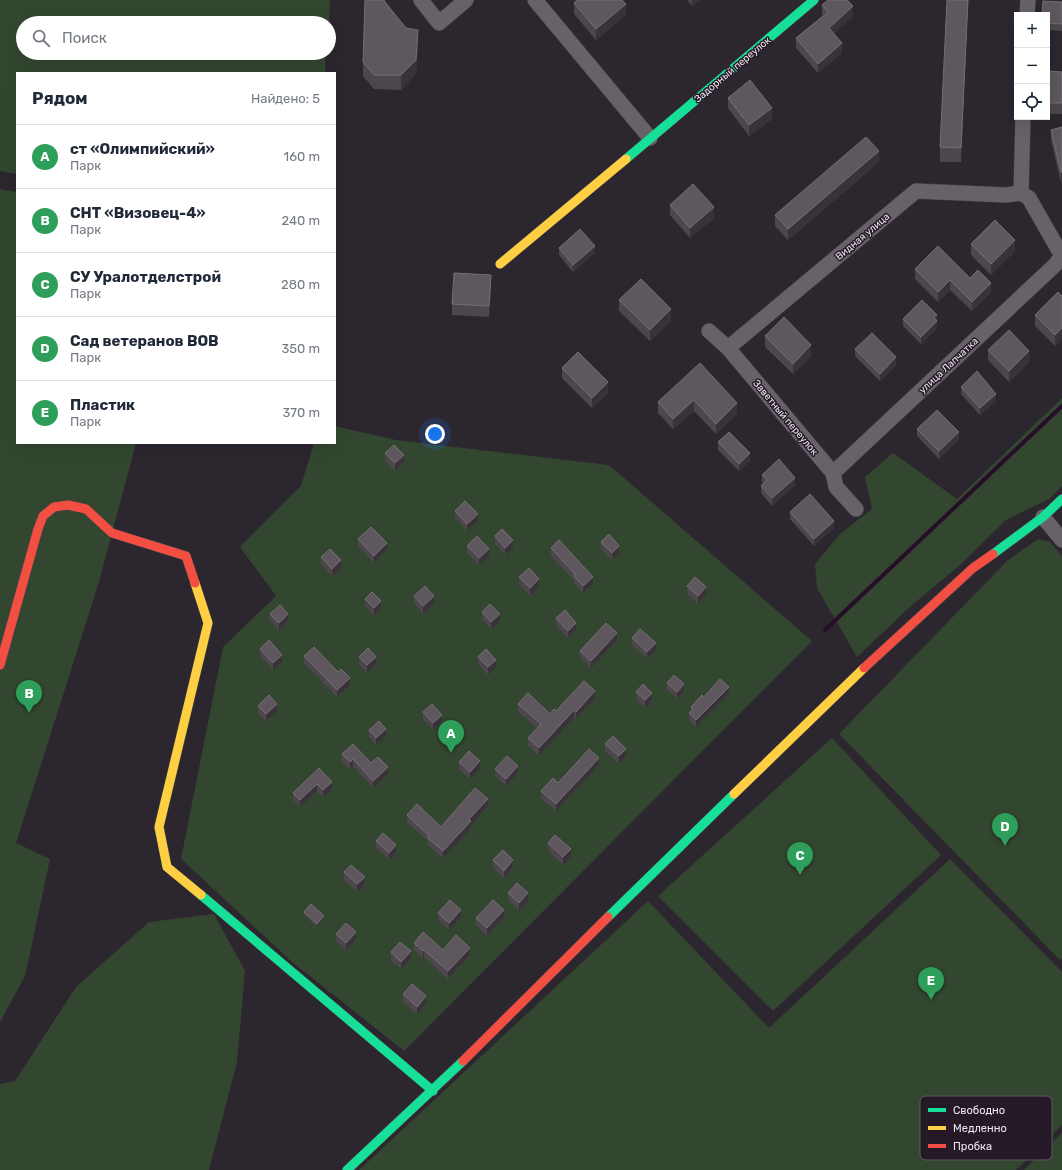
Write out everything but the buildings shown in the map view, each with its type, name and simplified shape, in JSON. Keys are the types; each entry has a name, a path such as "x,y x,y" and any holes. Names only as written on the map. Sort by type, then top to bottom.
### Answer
{"street":[{"path":"421,0 439,23 466,0"},
{"path":"535,0 650,138"},
{"name":"Задорный переулок","path":"500,264 814,0"},
{"path":"1027,12 1028,0"},
{"path":"1023,120 1021,193 1029,198 1062,256"},
{"name":"Видная улица","path":"728,348 916,192 1006,195 1021,193"},
{"name":"улица Лапчатка","path":"833,473 1055,265 1062,256"},
{"name":"Заветный переулок","path":"709,330 728,348 833,473 836,487 856,509"},
{"path":"347,1170 433,1091 639,886 890,643 973,568 1043,517 1062,499"},
{"path":"0,665 38,529 43,516 54,507 68,505 86,510 112,533 186,556 208,622 159,827 167,867 287,964 433,1091"},
{"path":"1043,517 1062,540"}],"green space":[{"path":"0,0 330,0 329,16 16,16 16,60 326,60 325,72 16,72 16,174 0,171"},
{"path":"0,189 16,192 16,444 136,444 99,582 16,843 50,859 25,976 0,1022"},
{"path":"1062,398 1062,486 1049,499 1006,520 960,565 911,606 857,657 817,588 815,564 840,534 872,509 865,477 893,453 957,499"},
{"path":"336,426 396,440 609,465 812,641 404,1051 292,962 181,859 223,647 276,596 240,547 301,486 314,444 336,444"},
{"path":"1038,539 1050,542 1062,556 1062,958 1060,960 839,734 1008,560"},
{"path":"832,738 941,855 773,1011 658,896"},
{"path":"950,859 1062,972 1062,1125 1052,1135 1052,1096 920,1096 920,1160 1026,1160 1016,1170 359,1170 648,901 769,1028"},
{"path":"214,914 245,971 237,1062 209,1170 0,1170 0,1084 15,1081 76,987 149,922"},
{"path":"1062,1133 1062,1170 1024,1170 1034,1160 1052,1160 1052,1143"}],"waterway":[{"path":"825,630 1062,406"}],"traffic: fast":[{"path":"626,159 814,0"},
{"path":"993,554 1043,517 1062,499"},
{"path":"608,917 734,794"},
{"path":"201,895 433,1091"},
{"path":"347,1170 463,1061"}],"traffic: slow":[{"path":"500,264 626,159"},
{"path":"195,583 208,623 159,827 167,867 201,895"},
{"path":"734,794 864,668"}],"traffic: jam":[{"path":"0,665 38,529 43,516 54,507 68,505 86,509 112,533 186,556 195,583"},
{"path":"864,668 973,568 993,554"},
{"path":"463,1061 608,917"}],"place":[{"name":"СНТ «Визовец-4»","path":"29,713"},
{"name":"ст «Олимпийский»","path":"451,753"},
{"name":"Сад ветеранов ВОВ","path":"1005,846"},
{"name":"СУ Уралотделстрой","path":"800,875"},
{"name":"Пластик","path":"931,1000"}]}
